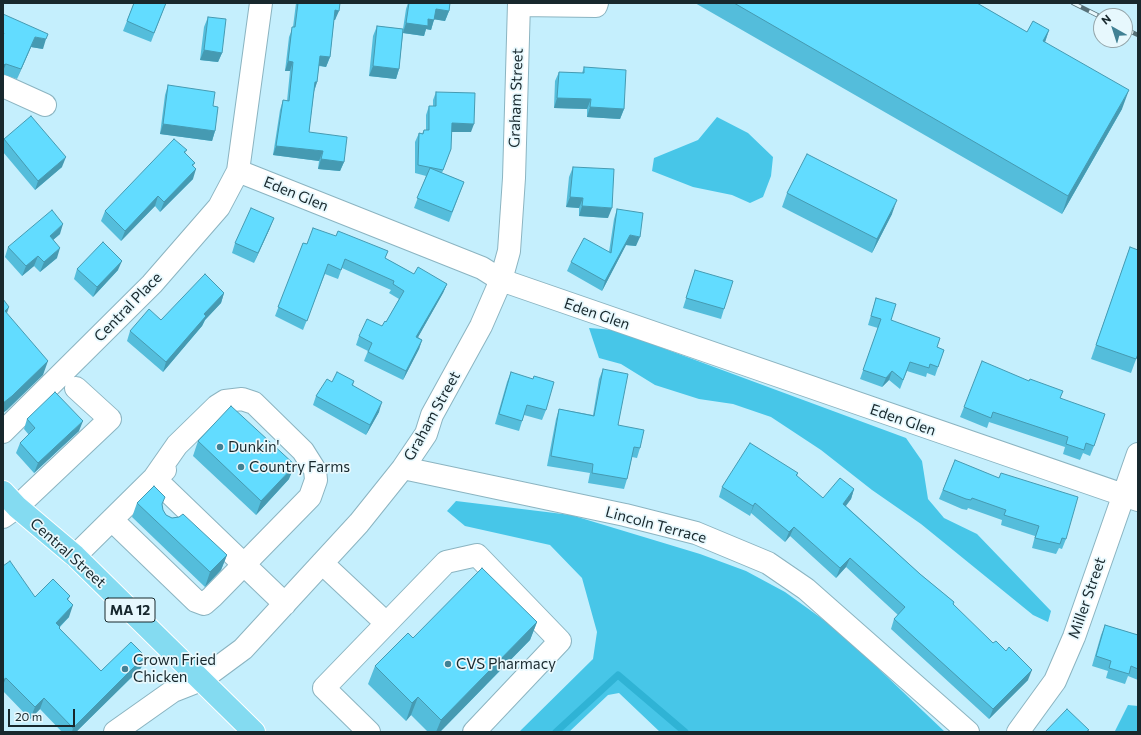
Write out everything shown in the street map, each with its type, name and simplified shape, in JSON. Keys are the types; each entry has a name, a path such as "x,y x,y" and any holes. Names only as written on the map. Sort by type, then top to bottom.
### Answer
{"main road":[{"name":"Central Street","path":"8,505 75,556 254,732"}],"street":[{"path":"238,171 261,3"},
{"path":"519,4 596,5"},
{"name":"Graham Street","path":"115,732 173,691 201,680 243,649 359,523 403,468 426,434 432,415 480,326 501,280 509,251 514,178 519,4"},
{"path":"3,86 45,105"},
{"name":"Eden Glen","path":"238,171 482,268 501,280 815,390 1131,497"},
{"name":"Central Place","path":"3,432 152,284 219,208 238,171"},
{"path":"8,505 110,419 76,388"},
{"path":"75,556 154,478 177,445 217,406 225,401 242,398 254,403 303,451 315,470 316,480 314,490 310,497 204,604 200,603 147,543 112,520"},
{"name":"Miller Street","path":"1018,732 1055,681 1074,637 1131,497 1138,454"},
{"name":"Lincoln Terrace","path":"403,468 625,515 696,533 768,563 806,589 968,732"},
{"path":"154,478 176,513 244,564 285,604"},
{"path":"369,732 324,688 446,562 476,556 560,641 474,732"},
{"path":"322,563 386,623"}],"shaded area":[{"path":"717,117 748,133 773,157 771,176 763,197 750,203 732,195 693,187 652,171 654,158 698,140"},
{"path":"589,328 614,330 906,438 922,461 928,499 944,518 977,534 1051,611 1048,622 1033,615 921,524 872,490 821,450 771,417 733,404 699,399 655,385 621,364 599,358"},
{"path":"456,501 571,515 700,554 746,571 785,592 839,631 945,732 660,732 619,693 608,695 569,732 519,732 593,659 597,632 582,578 550,545 465,526 447,511"},
{"path":"1128,705 1138,706 1138,732 1117,732 1115,731"}],"building":[{"path":"134,3 166,3 154,33 127,21"},
{"path":"298,3 340,3 339,11 335,10 330,57 320,56 317,82 315,82 309,132 347,137 344,162 321,159 323,151 276,146 283,100 289,101 293,62 288,61 292,27 295,27"},
{"path":"409,3 450,3 449,11 436,9 434,20 428,19 428,26 406,23"},
{"path":"734,3 977,3 1027,32 1033,21 1049,30 1043,41 1129,90 1068,196"},
{"path":"3,14 48,34 46,39 35,37 21,69 6,64 3,65"},
{"path":"208,17 226,19 222,53 204,50"},
{"path":"377,26 403,29 399,69 373,66"},
{"path":"584,67 626,70 624,109 590,107 591,99 557,98 559,72 584,73"},
{"path":"168,85 215,92 213,106 218,107 215,131 163,124"},
{"path":"436,92 475,93 474,124 452,123 451,149 443,170 418,165 419,133 423,134 424,130 429,130 429,106 436,106"},
{"path":"31,116 66,157 38,181 4,139"},
{"path":"174,139 187,150 184,152 195,163 192,165 196,169 164,202 158,196 125,231 105,211"},
{"path":"807,154 897,200 877,239 787,193"},
{"path":"573,167 614,169 612,208 582,206 583,198 570,197"},
{"path":"430,168 464,182 452,212 417,198"},
{"path":"251,208 274,218 258,253 235,243"},
{"path":"617,209 643,213 640,237 630,235 605,281 571,262 584,238 611,253"},
{"path":"52,210 63,224 50,236 60,248 44,262 38,256 26,266 8,247"},
{"path":"313,228 336,236 338,231 388,251 385,258 414,274 418,267 447,284 416,337 422,340 406,371 368,352 372,343 359,336 367,319 382,326 385,321 386,322 404,291 393,284 394,281 345,259 341,270 328,264 307,321 278,307 303,243 307,244"},
{"path":"103,242 122,261 97,287 77,269"},
{"path":"1130,247 1138,250 1138,354 1136,359 1096,345"},
{"path":"695,270 733,281 724,309 686,298"},
{"path":"205,274 224,293 204,314 206,316 166,362 130,331 149,309 161,320"},
{"path":"876,298 896,304 891,320 940,338 937,347 944,350 938,367 930,364 929,368 910,362 903,380 892,371 886,378 863,370 881,319 871,316"},
{"path":"3,299 9,307 5,311 48,361 3,403"},
{"path":"982,361 1029,381 1030,379 1063,391 1060,398 1105,414 1094,446 1086,443 1084,450 1066,444 1068,437 993,412 991,418 964,407"},
{"path":"603,369 628,374 618,425 644,430 640,448 634,447 627,479 592,473 593,464 551,456 559,409 594,416"},
{"path":"337,372 354,381 352,385 382,402 370,425 316,396 327,379 332,382"},
{"path":"511,372 533,379 534,376 554,382 546,410 527,405 522,421 499,414"},
{"path":"55,392 83,421 38,463 20,443 35,428 27,419"},
{"name":"Country Farms","path":"231,406 295,465 261,501 198,441"},
{"path":"750,443 798,473 796,475 823,498 840,478 854,489 843,504 920,574 954,602 953,604 993,643 996,641 1006,651 1009,647 1032,670 993,709 894,619 905,607 850,558 840,568 794,527 789,532 755,503 753,506 722,487"},
{"path":"955,460 999,478 1001,473 1078,497 1066,539 1062,538 1060,544 1035,538 1039,526 1004,515 1006,510 972,498 971,500 966,499 943,490"},
{"path":"154,486 165,497 162,504 166,515 172,518 179,517 183,514 227,555 210,572 137,503"},
{"path":"10,561 35,597 53,579 70,596 67,599 73,605 56,623 60,627 59,628 101,671 131,642 145,656 73,728 44,698 35,707 6,678 3,680 3,566"},
{"name":"CVS Pharmacy","path":"482,568 537,622 441,720 418,697 412,703 375,666 408,633 413,638"},
{"path":"1105,625 1138,635 1138,669 1131,666 1129,674 1109,668 1111,661 1096,656"},
{"path":"1067,709 1089,730 1087,732 1045,732"}],"waterway":[{"path":"556,732 618,675 685,732"}],"railway":[{"path":"1073,3 1093,13"},
{"path":"1133,33 1138,35"}],"place":[{"name":"Dunkin'","path":"220,447"},
{"name":"Country Farms","path":"241,467"},
{"name":"CVS Pharmacy","path":"448,664"},
{"name":"Crown Fried Chicken","path":"125,669"}]}
